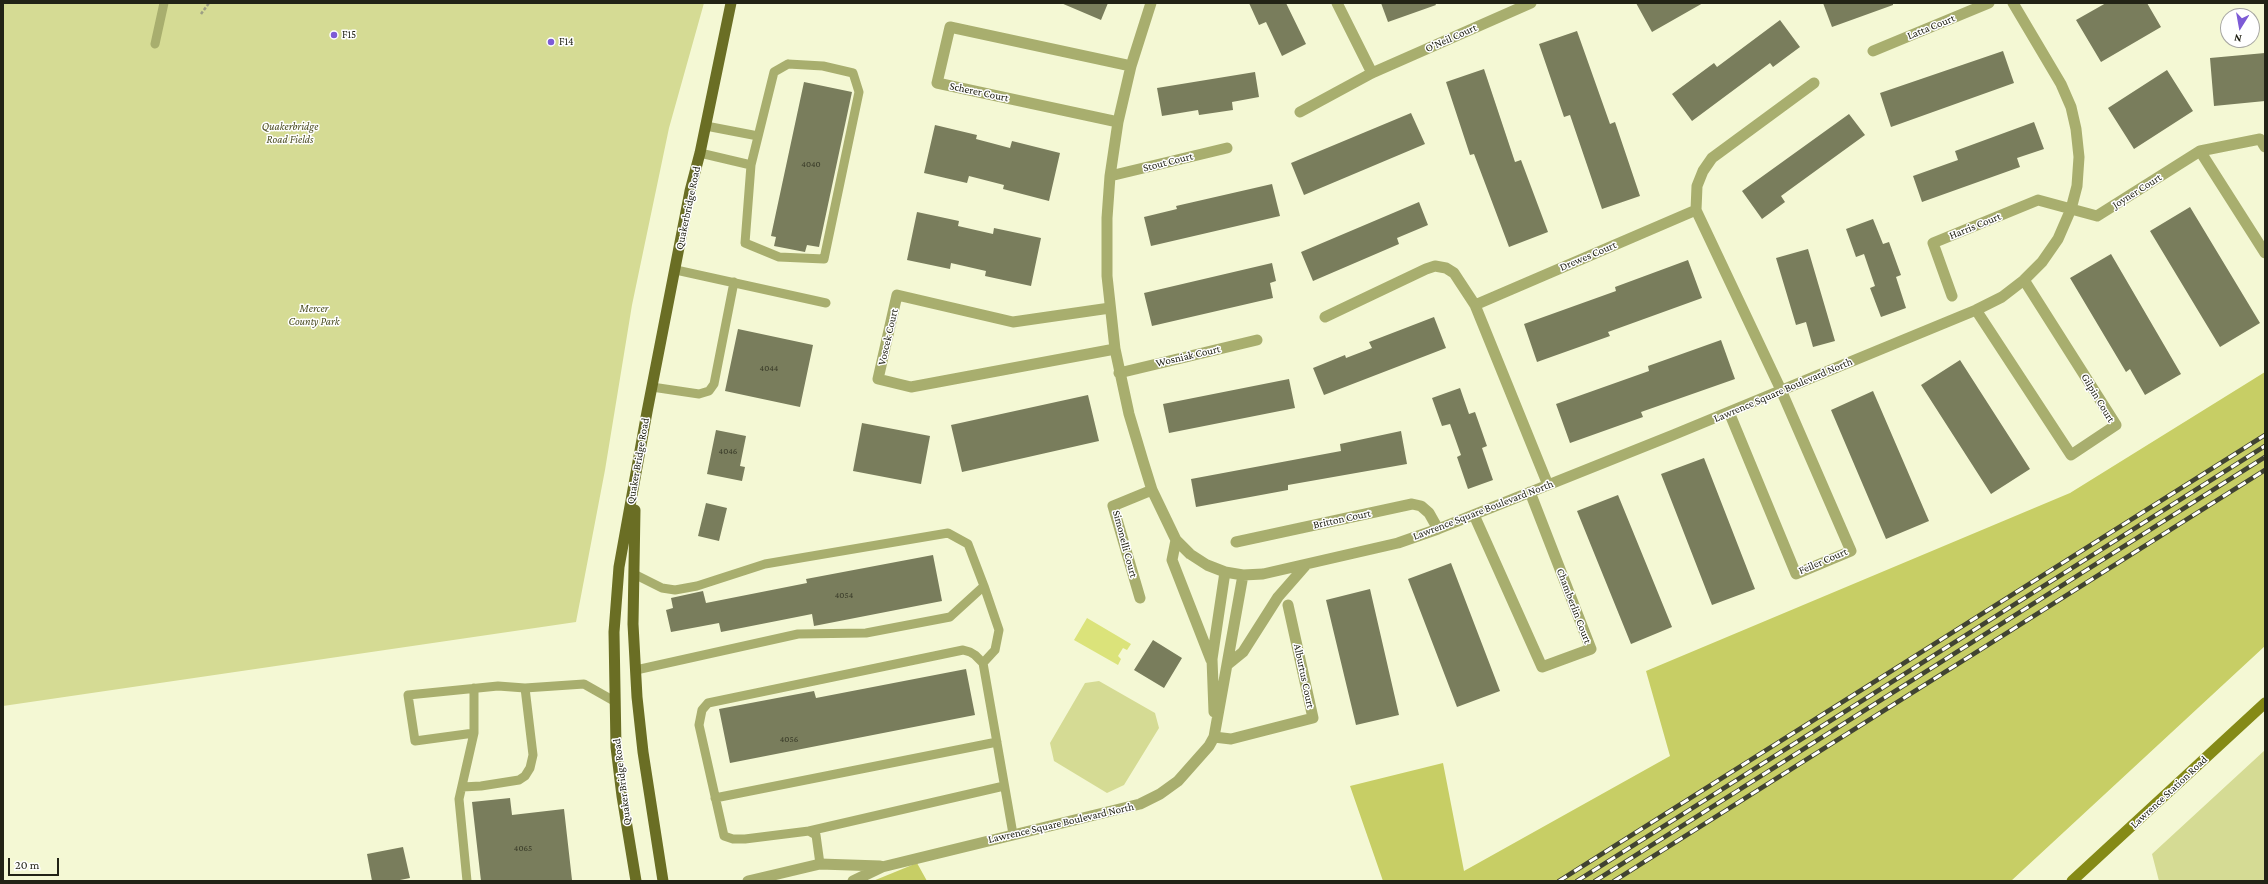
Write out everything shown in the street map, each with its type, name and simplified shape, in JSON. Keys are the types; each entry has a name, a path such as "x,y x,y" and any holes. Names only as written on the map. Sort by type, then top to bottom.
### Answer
{"main road":[{"name":"Quakerbridge Road","path":"647,412 676,270 690,191 706,126 731,3"},
{"name":"Quaker Bridge Road","path":"647,412 636,495 634,574 636,670 643,752 663,881"},
{"name":"Quaker Bridge Road","path":"636,881 622,796 614,701 614,632 619,566 647,412"},
{"name":"Lawrence Station Road","path":"2072,881 2265,703"}],"street":[{"name":"Lawrence Square Boulevard North","path":"1151,3 1131,66 1118,122 1110,176 1107,218 1110,308 1115,349 1128,414 1152,490 1176,540 1190,554 1207,565 1226,572 1243,575 1263,574 1306,565 1398,543 1438,529 1729,412 1976,310 2002,297 2024,280 2042,262 2058,239 2071,209 2077,186 2079,157 2076,129 2070,107 2061,84 2017,4"},
{"path":"1337,3 1372,73"},
{"name":"O'Neil Court","path":"1300,112 1372,73 1530,3"},
{"name":"Latta Court","path":"1873,51 1989,3"},
{"name":"Scherer Court","path":"1118,122 937,83 950,27 1131,66"},
{"path":"1782,390 1696,210 1697,186 1703,171 1712,158 1814,83"},
{"name":"Joyner Court","path":"2071,209 2097,216 2200,151 2260,139 2265,147"},
{"name":"Stout Court","path":"1110,176 1227,148"},
{"path":"2200,151 2265,253"},
{"name":"Harris Court","path":"1952,296 1933,243 2038,200 2071,209"},
{"name":"Drewes Court","path":"1475,305 1696,210"},
{"path":"1325,317 1435,266 1446,268 1454,273 1475,305 1548,485"},
{"name":"Gilpin Court","path":"1976,310 2071,455 2116,425 2024,280"},
{"name":"Voscek Court","path":"1110,308 1013,322 897,295 878,379 911,387 1115,349"},
{"name":"Wosniak Court","path":"1119,373 1256,340"},
{"name":"Feiler Court","path":"1729,412 1796,574 1851,551 1782,390"},
{"name":"Simonelli Court","path":"1140,598 1113,506 1152,490"},
{"name":"Chamberlin Court","path":"1474,515 1542,668 1591,649 1530,492"},
{"name":"Britton Court","path":"1236,542 1412,504 1422,506 1429,512 1438,529"},
{"path":"1176,540 1172,560 1212,662"},
{"path":"1227,666 1243,652 1278,597 1306,565"},
{"path":"1214,737 1212,662 1226,572"},
{"name":"Lawrence Square Boulevard North","path":"853,881 882,867 1140,804 1160,794 1178,780 1209,746 1214,737 1243,575"},
{"name":"Alburtus Court","path":"1214,737 1231,739 1313,718 1288,605"},
{"name":"Lawrence Square Boulevard North","path":"748,881 820,864 882,867"}],"lane":[{"path":"155,44 164,3"},
{"path":"788,64 823,66 852,73 860,92 824,259 779,257 745,243 751,165 774,72 788,64"},
{"path":"706,126 758,136"},
{"path":"700,153 751,165"},
{"path":"676,270 826,302"},
{"path":"652,387 699,394 709,391 714,384 734,282"},
{"path":"634,574 662,588 675,590 697,586 764,564 948,533 968,544 999,630 995,650 982,663"},
{"path":"636,670 798,634 866,633 950,617 984,586"},
{"path":"1004,786 812,833 745,839 726,837 722,831 699,725 702,710 708,703 963,650 975,655 982,663 1013,834"},
{"path":"474,733 415,741 408,695 498,686 525,688 584,684 614,701"},
{"path":"467,881 459,799 474,733 474,688"},
{"path":"462,787 481,786 518,780 525,776 530,768 533,755 525,688"},
{"path":"715,798 996,742"},
{"path":"812,833 820,864"}],"path":[{"path":"201,14 209,3"}],"green space":[{"name":"Mercer County Park","path":"3,3 704,3 669,128 632,305 605,470 576,622 3,706"},
{"path":"1099,681 1155,713 1159,728 1124,785 1107,793 1054,761 1050,743 1085,683"},
{"path":"2265,750 2265,881 2159,881 2152,854"}],"shaded area":[{"path":"2265,372 2265,646 2011,881 1383,881 1350,786 1443,763 1464,871 1670,756 1646,671 2070,493"},
{"path":"1087,618 1131,644 1127,650 1123,648 1118,656 1121,659 1118,665 1074,640"},
{"path":"917,863 927,881 873,881"}],"building":[{"path":"1061,3 1108,3 1101,20"},
{"path":"1249,3 1286,3 1306,44 1282,56 1266,22 1259,25"},
{"path":"1381,3 1435,3 1436,5 1388,22"},
{"path":"1636,3 1703,3 1652,32"},
{"path":"1823,3 1893,3 1893,5 1832,27"},
{"path":"2106,3 2147,3 2161,27 2101,62 2076,20"},
{"path":"1780,20 1800,47 1773,67 1770,63 1692,121 1672,94 1714,63 1717,67"},
{"path":"1577,31 1610,124 1615,122 1640,196 1602,209 1570,115 1564,117 1539,44"},
{"path":"2003,51 2014,83 1891,127 1880,93"},
{"path":"2265,53 2265,101 2214,106 2210,58"},
{"path":"1484,69 1515,162 1521,160 1548,232 1509,247 1474,154 1470,155 1446,82"},
{"path":"2167,70 2193,111 2134,149 2108,108"},
{"path":"1255,72 1259,97 1232,102 1233,110 1199,115 1198,110 1162,116 1157,88"},
{"path":"804,82 852,92 819,247 807,245 805,252 774,246 776,237 771,236"},
{"path":"1411,113 1425,144 1304,195 1291,163"},
{"path":"1849,114 1865,135 1781,196 1785,202 1762,219 1742,191"},
{"path":"2034,122 2044,149 2017,158 2020,167 1922,202 1913,176 1958,160 1955,151"},
{"path":"935,125 977,135 976,139 1010,148 1012,141 1060,153 1049,201 1003,189 1004,185 969,176 967,183 924,173"},
{"path":"1272,184 1280,216 1151,246 1144,217 1177,209 1176,206"},
{"path":"1419,202 1428,225 1397,238 1399,244 1313,281 1301,252"},
{"path":"2190,207 2260,323 2220,347 2150,231"},
{"path":"917,212 959,221 958,226 993,234 994,228 1041,238 1031,286 985,276 986,271 951,263 950,269 907,260"},
{"path":"1873,219 1883,244 1889,242 1901,275 1896,277 1906,308 1881,317 1870,288 1875,286 1864,254 1856,257 1846,229"},
{"path":"1808,249 1835,341 1813,347 1806,322 1796,325 1776,258"},
{"path":"2111,254 2181,374 2145,395 2130,369 2126,372 2070,278"},
{"path":"1688,260 1702,298 1608,332 1610,336 1537,362 1524,324 1616,291 1615,287"},
{"path":"1272,263 1276,281 1270,283 1273,298 1152,326 1144,293"},
{"path":"1434,317 1446,348 1324,395 1313,368 1345,355 1346,358 1372,348 1369,342"},
{"path":"738,329 813,345 800,407 725,391"},
{"path":"1721,340 1735,379 1641,412 1643,417 1570,443 1556,404 1649,371 1648,366"},
{"path":"1960,360 2030,469 1991,494 1921,385"},
{"path":"1289,379 1295,408 1169,433 1163,404"},
{"path":"1460,388 1469,414 1475,412 1487,446 1482,448 1493,480 1468,489 1457,457 1461,455 1450,424 1442,426 1432,398"},
{"path":"1873,391 1929,521 1886,539 1831,410"},
{"path":"1088,395 1099,441 962,472 951,425"},
{"path":"862,423 930,436 921,484 853,471"},
{"path":"716,430 746,436 740,466 745,467 742,481 707,474"},
{"path":"1401,431 1407,464 1288,485 1288,490 1196,507 1191,479 1341,451 1340,444"},
{"path":"1704,458 1755,589 1712,605 1661,474"},
{"path":"1618,495 1672,627 1631,644 1577,511"},
{"path":"706,503 727,508 719,541 698,536"},
{"path":"933,555 942,601 814,626 812,614 721,632 719,623 671,632 666,610 673,608 671,598 703,591 706,603 807,583 806,579"},
{"path":"1451,563 1500,691 1457,707 1408,579"},
{"path":"1370,589 1399,715 1356,725 1326,600"},
{"path":"1153,640 1182,658 1164,688 1134,670"},
{"path":"966,669 975,715 730,763 719,709 814,691 816,698"},
{"path":"510,798 512,815 564,809 572,880 481,881 472,802"},
{"path":"403,847 410,878 395,881 372,881 367,854"}],"railway":[{"path":"1559,881 2265,435"},
{"path":"1577,881 2265,446"},
{"path":"1595,881 2265,457"},
{"path":"1614,881 2265,470"}],"place":[{"name":"F15","path":"334,35"},
{"name":"F14","path":"551,42"}],"park label":[{"name":"Quakerbridge Road Fields","path":"290,133"}]}
